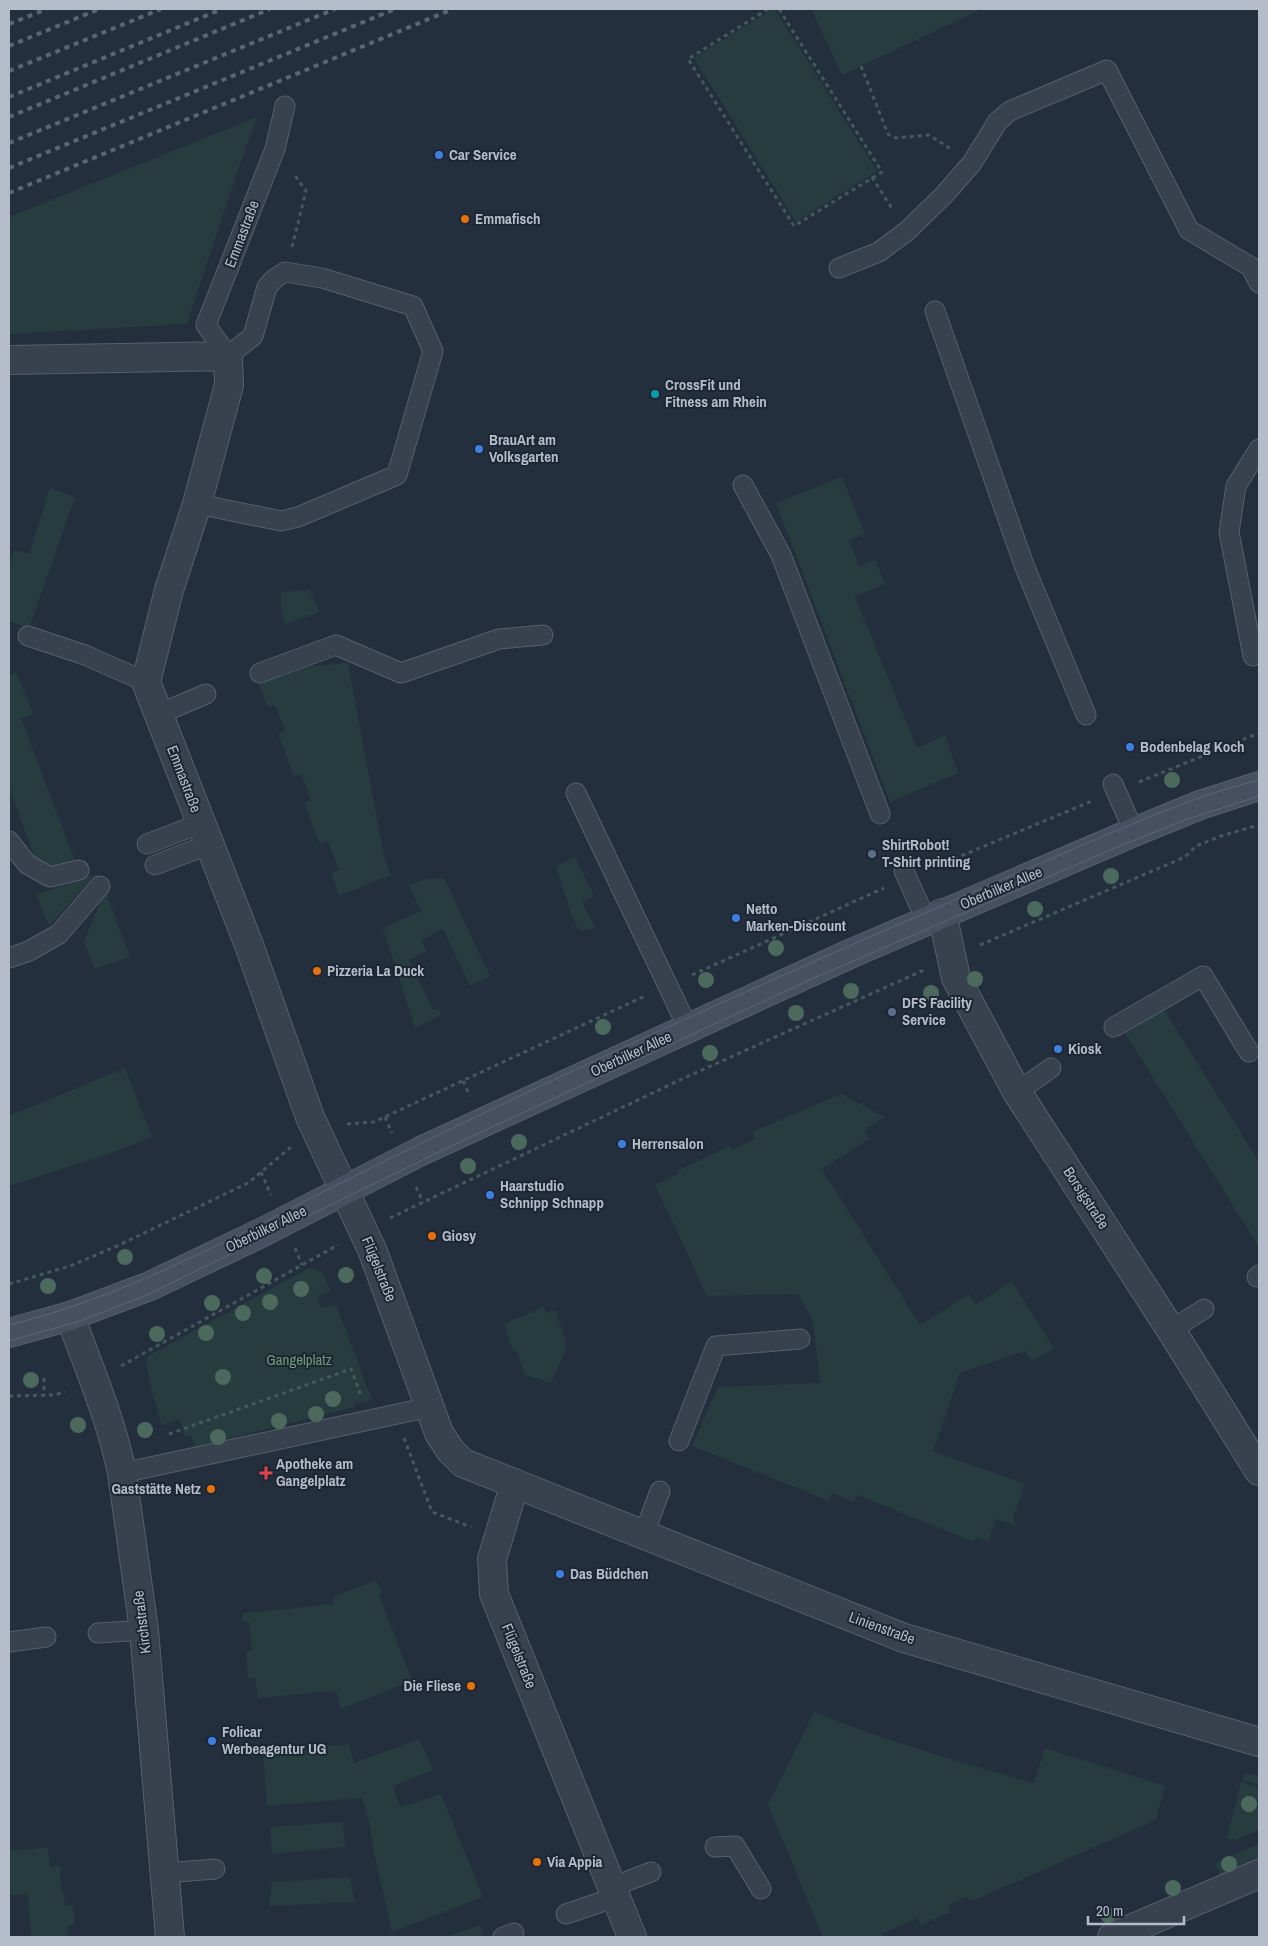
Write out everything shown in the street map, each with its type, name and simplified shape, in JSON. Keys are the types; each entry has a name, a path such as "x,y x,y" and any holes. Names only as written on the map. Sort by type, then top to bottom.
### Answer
{"main road":[{"name":"Oberbilker Allee","path":"9,1333 70,1316 150,1286 421,1151 934,916 1200,805 1259,786"}],"street":[{"path":"9,360 228,356 229,385 198,504 169,590 146,682"},
{"name":"Emmastraße","path":"146,682 249,945 310,1116 345,1190"},
{"name":"Borsigstraße","path":"934,916 956,978 1017,1092 1171,1330 1259,1471"},
{"name":"Flügelstraße","path":"345,1190 373,1252 439,1433 450,1450 463,1463 515,1483 492,1559 494,1594 632,1937"},
{"name":"Kirchstraße","path":"70,1316 96,1386 118,1453 122,1473 144,1630 170,1937"},
{"name":"Linienstraße","path":"515,1483 904,1638 1259,1742"},
{"path":"1112,1937 1259,1874"}],"lane":[{"path":"839,268 879,252 907,231 972,164 998,121 1010,112 1107,70 1189,230 1251,267 1259,282"},
{"name":"Emmastraße","path":"228,356 206,325 274,149 285,106"},
{"path":"198,504 281,521 298,517 397,475 433,351 413,306 322,278 285,272 274,279 267,287 252,336 228,356"},
{"path":"935,311 1024,565 1086,715"},
{"path":"1253,656 1229,532 1236,486 1259,449"},
{"path":"743,485 781,555 880,814"},
{"path":"260,673 336,645 401,673 499,640 543,635"},
{"path":"28,636 85,655 146,682"},
{"path":"159,714 206,694"},
{"path":"1115,788 1134,832"},
{"path":"576,793 688,1028"},
{"path":"147,844 206,833"},
{"path":"155,865 206,833"},
{"path":"9,841 28,864 50,877 79,870"},
{"path":"906,874 934,916"},
{"path":"9,958 29,951 59,934 100,886"},
{"path":"1114,1027 1203,976 1250,1052"},
{"path":"1017,1092 1052,1068"},
{"path":"1171,1330 1204,1309"},
{"path":"679,1441 716,1346 800,1339"},
{"path":"122,1473 430,1407"},
{"path":"644,1534 660,1491"},
{"path":"98,1633 144,1630"},
{"path":"9,1642 46,1637"},
{"path":"715,1847 735,1846 761,1889"},
{"path":"165,1873 216,1869"},
{"path":"566,1914 614,1892 651,1872"}],"path":[{"path":"768,9 688,59 794,226 882,172 779,9"},
{"path":"861,66 888,134 896,138 929,134 972,164"},
{"path":"274,149 306,190 285,272"},
{"path":"872,177 907,231"},
{"path":"338,1124 374,1122 906,874 1115,788 1259,734"},
{"path":"979,946 1185,858 1196,846 1259,825"},
{"path":"384,1220 682,1079 925,970"},
{"path":"463,1081 471,1096"},
{"path":"385,1117 393,1135"},
{"path":"9,1284 70,1266 117,1246 248,1183 293,1145"},
{"path":"261,1172 270,1193"},
{"path":"416,1185 423,1202"},
{"path":"120,1366 338,1246"},
{"path":"294,1248 302,1265"},
{"path":"165,1435 351,1369 370,1420"},
{"path":"44,1378 44,1395"},
{"path":"9,1396 54,1395 71,1390"},
{"path":"395,1414 432,1512 498,1537"}],"green space":[{"path":"775,9 877,171 796,222 694,58"},
{"path":"811,9 982,9 842,75"},
{"path":"257,117 187,324 9,334 9,217"},
{"path":"842,477 865,534 849,541 859,566 875,560 885,584 855,597 917,748 945,735 958,773 890,802 776,503"},
{"path":"50,488 75,497 29,628 9,621 9,566 14,550 29,554"},
{"path":"310,590 319,612 286,624 281,610 281,592"},
{"path":"348,663 384,856 391,875 339,896 331,873 339,870 328,841 320,844 304,803 311,800 301,774 294,776 278,734 285,731 275,705 268,708 259,684 311,666"},
{"path":"17,673 33,714 21,718 75,861 59,867 47,865 35,858 9,787 9,675"},
{"path":"575,857 594,896 582,902 596,928 579,931 556,867"},
{"path":"96,874 49,926 36,895"},
{"path":"444,878 490,976 470,986 443,929 421,940 427,951 409,960 433,1010 438,1008 441,1015 415,1028 383,928 421,911 409,886 424,879"},
{"path":"106,893 130,957 95,969 84,942 103,894"},
{"path":"1164,1009 1259,1162 1259,1247 1125,1033"},
{"path":"125,1068 152,1137 106,1155 9,1186 9,1116"},
{"path":"841,1094 885,1117 864,1130 869,1139 822,1169 920,1325 969,1294 976,1304 1012,1281 1054,1348 1033,1361 1025,1351 960,1373 933,1451 1025,1484 1013,1518 1016,1526 995,1519 989,1541 976,1537 974,1542 858,1495 855,1502 832,1493 829,1501 692,1446 718,1387 820,1383 813,1321 798,1294 707,1296 655,1185 678,1174 677,1171 730,1146 732,1150 755,1139 752,1132"},
{"name":"Gangelplatz","path":"313,1268 322,1273 331,1291 317,1296 321,1308 336,1304 372,1400 354,1404 355,1407 195,1447 191,1436 185,1436 179,1419 162,1426 149,1380 148,1356 307,1269"},
{"path":"544,1307 546,1313 555,1310 567,1346 551,1383 525,1375 517,1351 514,1352 504,1324"},
{"path":"376,1580 382,1593 379,1595 412,1681 341,1709 336,1691 258,1698 255,1678 248,1678 246,1651 252,1651 249,1621 243,1622 243,1613 334,1604 333,1597"},
{"path":"814,1712 895,1742 1034,1783 1045,1748 1165,1786 1156,1820 970,1902 967,1897 948,1905 951,1912 921,1925 918,1918 881,1934 882,1937 823,1937 768,1805"},
{"path":"419,1739 433,1770 393,1786 400,1807 441,1794 483,1897 392,1932 369,1822 362,1798 267,1806 263,1753 349,1744 354,1763"},
{"path":"1245,1773 1259,1776 1259,1785 1243,1780"},
{"path":"1241,1782 1259,1787 1259,1830 1235,1840 1227,1838"},
{"path":"343,1822 345,1847 272,1854 270,1827"},
{"path":"1259,1844 1259,1860 1220,1875 1215,1863"},
{"path":"48,1847 50,1867 60,1866 61,1890 63,1891 65,1906 73,1905 75,1924 68,1925 69,1937 31,1937 28,1894 9,1895 9,1851"},
{"path":"350,1877 355,1902 269,1906 272,1882"},
{"path":"480,1925 483,1937 447,1937"}],"tram line":[{"path":"9,1325 105,1295 152,1276 585,1065 794,970 1174,807 1259,780"},
{"path":"9,1341 80,1321 147,1295 451,1146 816,977 1115,848 1182,821 1259,796"}],"railway":[{"path":"9,24 47,9"},
{"path":"9,46 99,9"},
{"path":"9,71 161,9"},
{"path":"9,97 222,9"},
{"path":"9,117 270,9"},
{"path":"9,143 335,9"},
{"path":"9,168 395,9"},
{"path":"9,193 453,9"}],"place":[{"name":"Car Service","path":"439,155"},
{"name":"Emmafisch","path":"465,219"},
{"name":"CrossFit und Fitness am Rhein","path":"655,394"},
{"name":"BrauArt am Volksgarten","path":"479,449"},
{"name":"Bodenbelag Koch","path":"1130,747"},
{"name":"ShirtRobot! T-Shirt printing","path":"872,854"},
{"name":"Netto Marken-Discount","path":"736,918"},
{"name":"Pizzeria La Duck","path":"317,971"},
{"name":"DFS Facility Service","path":"892,1012"},
{"name":"Kiosk","path":"1058,1049"},
{"name":"Herrensalon","path":"622,1144"},
{"name":"Haarstudio Schnipp Schnapp","path":"490,1195"},
{"name":"Giosy","path":"432,1236"},
{"name":"Apotheke am Gangelplatz","path":"266,1473"},
{"name":"Gaststätte Netz","path":"211,1489"},
{"name":"Das Büdchen","path":"560,1574"},
{"name":"Die Fliese","path":"471,1686"},
{"name":"Folicar Werbeagentur UG","path":"212,1741"},
{"name":"Via Appia","path":"537,1862"}]}
